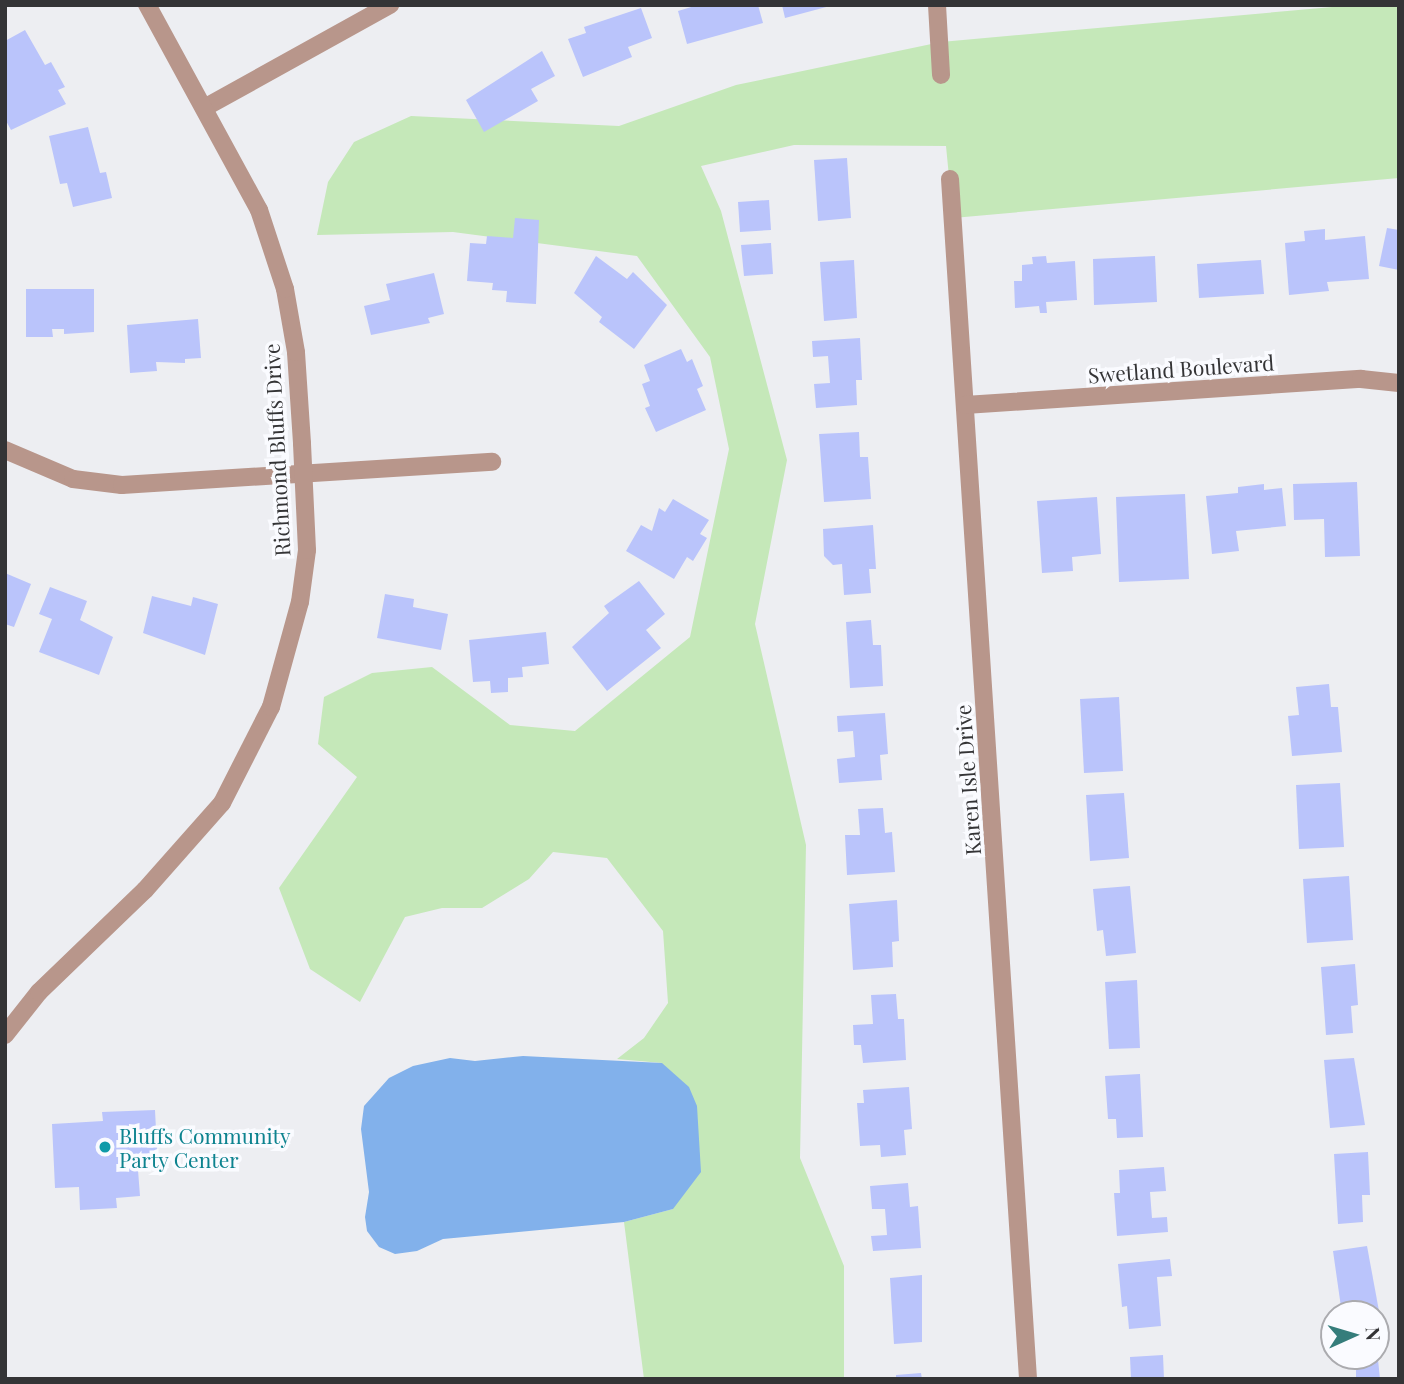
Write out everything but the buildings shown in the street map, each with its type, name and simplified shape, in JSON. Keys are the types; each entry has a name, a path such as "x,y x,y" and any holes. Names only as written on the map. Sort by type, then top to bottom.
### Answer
{"street":[{"name":"Richmond Bluffs Drive","path":"5,1035 39,992 182,851 222,803 241,771 271,707 297,623 307,550 304,476 296,352 276,256 259,210 147,5"},
{"path":"204,108 390,5"},
{"path":"937,5 941,75"},
{"name":"Karen Isle Drive","path":"950,179 1028,1379"},
{"name":"Swetland Boulevard","path":"965,405 1361,379 1399,383"},
{"path":"5,450 57,474 101,484 304,476 492,463"}],"green space":[{"path":"1355,5 1399,5 1399,178 953,218 946,146 794,145 701,166 721,211 787,460 755,624 806,845 800,1158 844,1266 844,1379 644,1379 624,1222 673,1209 662,1063 617,1059 644,1038 668,1003 663,931 607,858 553,852 529,879 482,908 442,908 405,917 360,1002 310,969 279,888 357,777 318,744 324,697 372,673 432,667 510,725 575,731 690,637 729,449 710,357 637,256 453,232 317,235 328,182 354,142 411,116 619,126 736,85 941,42"}],"water":[{"path":"523,1056 662,1063 689,1087 697,1106 701,1172 673,1209 624,1222 443,1239 417,1251 395,1254 379,1247 367,1231 365,1217 369,1192 361,1129 364,1106 389,1078 413,1066 450,1058 475,1061"}],"place":[{"name":"Bluffs Community Party Center","path":"105,1147"}]}
